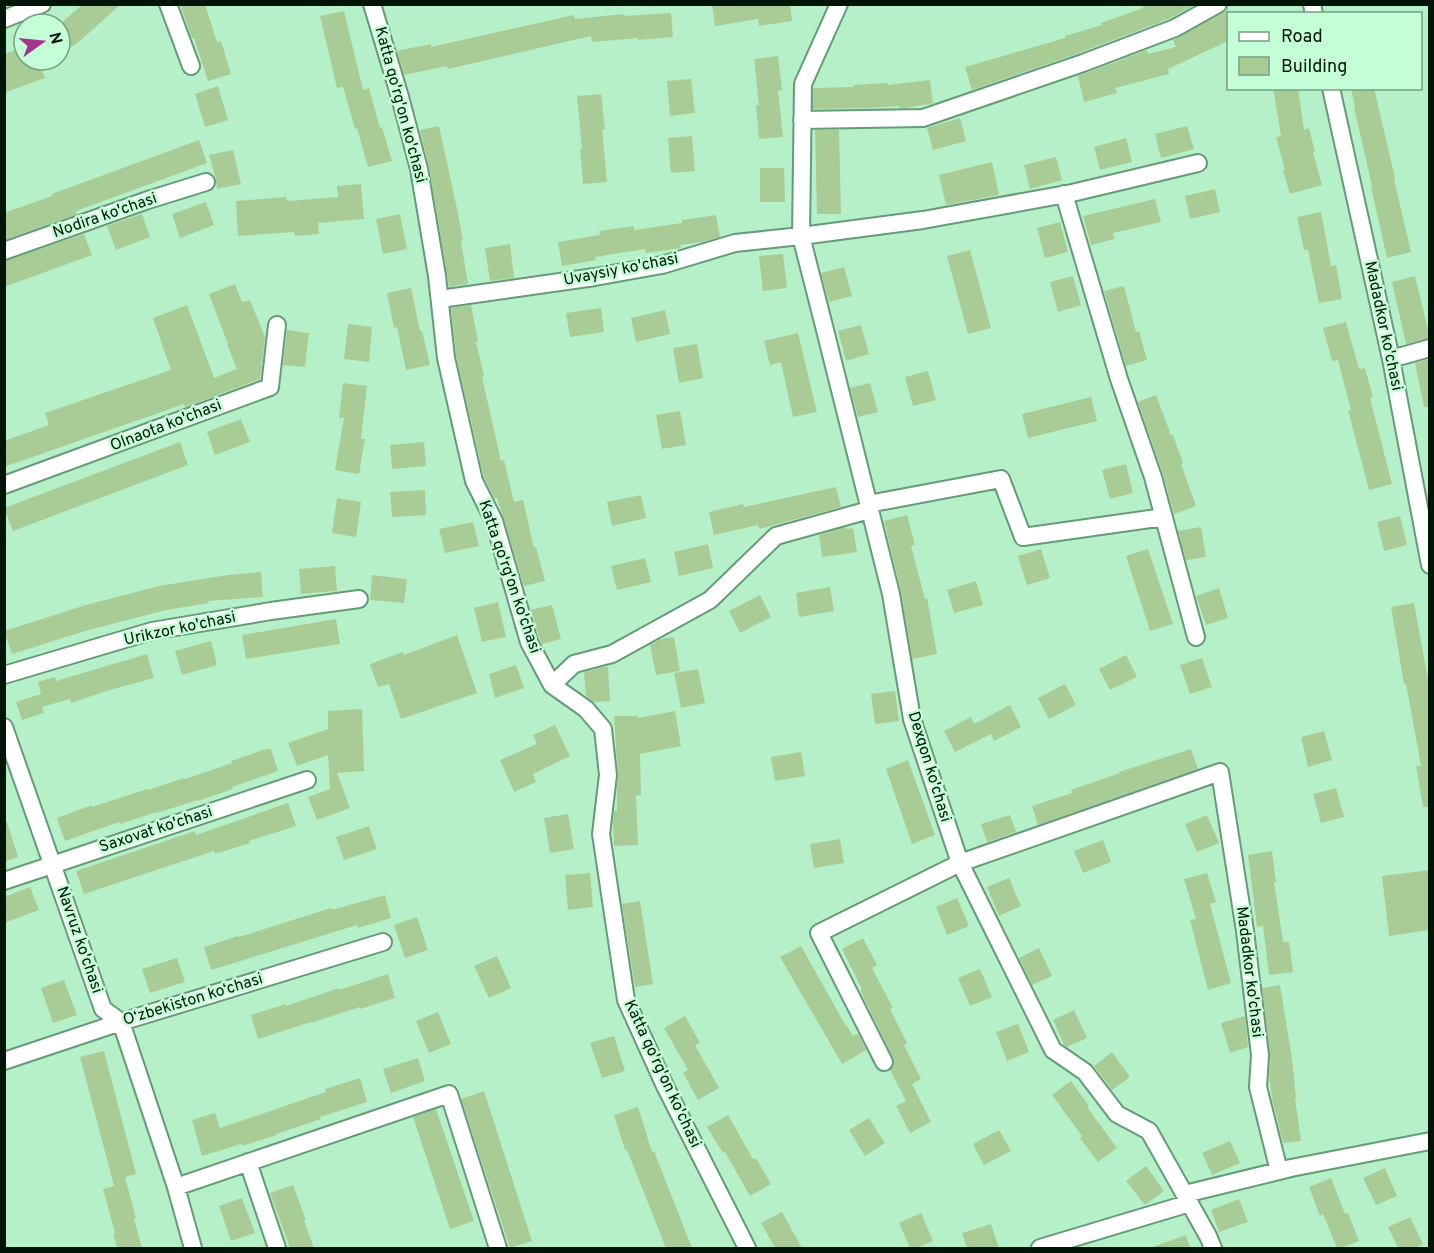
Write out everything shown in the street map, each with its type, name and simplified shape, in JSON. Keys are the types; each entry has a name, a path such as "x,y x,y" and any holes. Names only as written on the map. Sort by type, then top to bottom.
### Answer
{"street":[{"path":"4,19 42,4"},
{"path":"168,4 191,66"},
{"name":"Katta qo'rg'on ko'chasi","path":"372,4 419,169 437,276 447,358 474,481 494,521 529,642 552,685 586,709 603,729 608,775 601,834 626,1000 665,1086 747,1248"},
{"name":"Dexqon ko'chasi","path":"838,4 803,84 801,236 891,594 912,718 960,863 1053,1050 1086,1072 1117,1114 1149,1131 1213,1248"},
{"path":"802,120 923,118 1083,63 1175,28 1218,4"},
{"name":"Madadkor ko'chasi","path":"1331,90 1391,359 1430,565"},
{"name":"Uvaysiy ko'chasi","path":"440,299 662,265 735,243 923,220 1064,194 1198,163"},
{"name":"Nodira ko'chasi","path":"4,251 206,182"},
{"path":"1064,194 1119,379 1153,477 1196,637"},
{"name":"Olnaota ko'chasi","path":"4,485 270,387 277,325"},
{"path":"1391,359 1430,348"},
{"path":"552,685 574,664 612,654 711,600 776,536 868,507 1001,479 1023,537 1164,517"},
{"name":"Urikzor ko'chasi","path":"4,675 152,631 359,599"},
{"name":"Navruz ko'chasi","path":"4,728 103,1009 121,1022 176,1187 193,1248"},
{"name":"Madadkor ko'chasi","path":"960,863 1220,772 1245,931 1260,1055 1258,1087 1279,1171"},
{"name":"Saxovat ko'chasi","path":"4,881 307,780"},
{"path":"884,1062 819,933 960,863"},
{"name":"O‘zbekiston ko‘chasi","path":"4,1061 121,1022 383,942"},
{"path":"176,1187 449,1094 498,1248"},
{"path":"1041,1248 1187,1198 1279,1171 1430,1141"},
{"path":"248,1162 277,1248"}],"building":[{"path":"83,4 121,4 72,46 72,14"},
{"path":"180,4 205,4 217,42 221,41 231,74 208,81"},
{"path":"712,4 790,4 792,21 759,26 758,19 715,26"},
{"path":"1142,4 1196,4 1171,18 972,90 965,67 1102,25 1101,23 1143,8"},
{"path":"1228,4 1227,41 1168,69 1169,74 1115,88 1117,93 1084,102 1078,76 1147,50 1148,54 1176,47 1173,40 1227,10"},
{"path":"344,11 363,90 369,88 392,161 368,167 343,87 337,88 320,16"},
{"path":"671,13 673,37 592,42 591,36 448,69 447,66 404,75 397,51 431,44 431,47 574,15 575,19 624,14 625,16"},
{"path":"12,51 12,72 42,72 45,78 4,93 4,54"},
{"path":"778,56 782,90 778,91 783,137 759,139 756,105 759,105 754,59"},
{"path":"691,79 695,113 670,116 667,81"},
{"path":"930,80 933,103 930,104 905,108 899,108 899,106 813,109 813,88 888,83 888,85"},
{"path":"218,86 228,120 205,127 195,94"},
{"path":"1273,90 1298,90 1304,130 1309,128 1322,185 1290,194 1276,137 1281,136"},
{"path":"1351,90 1374,90 1411,252 1387,258"},
{"path":"601,94 607,182 583,184 577,96"},
{"path":"960,118 966,141 933,150 927,128"},
{"path":"439,126 463,240 461,241 468,284 449,287 429,167 420,130"},
{"path":"1187,126 1194,149 1161,158 1155,134"},
{"path":"815,130 839,130 841,214 817,214"},
{"path":"692,136 695,171 671,173 668,138"},
{"path":"1126,138 1132,162 1100,170 1094,147"},
{"path":"199,140 207,163 4,240 4,213"},
{"path":"233,150 241,184 217,189 209,155"},
{"path":"1056,157 1062,180 1030,189 1024,165"},
{"path":"992,162 999,195 946,205 939,175"},
{"path":"760,168 784,168 785,202 760,202"},
{"path":"361,184 364,219 318,223 319,234 295,236 294,232 238,236 236,201 286,197 287,201 338,197 337,186"},
{"path":"1215,189 1220,212 1190,219 1185,196"},
{"path":"1155,199 1161,222 1113,233 1114,239 1091,245 1083,216"},
{"path":"206,202 214,225 180,238 172,214"},
{"path":"1321,212 1331,266 1336,265 1342,299 1319,303 1308,250 1304,250 1297,217"},
{"path":"142,214 150,237 116,250 107,226"},
{"path":"400,214 407,249 383,254 376,219"},
{"path":"716,215 720,237 680,245 681,248 646,253 645,249 595,257 596,260 562,266 558,242 600,235 599,231 634,226 634,230"},
{"path":"1060,222 1068,252 1045,258 1037,228"},
{"path":"84,234 92,255 4,287 4,261"},
{"path":"510,244 514,278 490,281 485,248"},
{"path":"970,250 991,328 968,334 947,256"},
{"path":"783,254 787,288 763,291 759,256"},
{"path":"844,267 852,296 829,302 821,273"},
{"path":"1073,276 1081,305 1058,312 1050,282"},
{"path":"1415,276 1430,338 1406,344 1392,282"},
{"path":"235,284 242,302 250,300 265,337 262,363 260,362 262,366 260,379 185,407 184,404 4,467 4,441 49,425 45,413 171,370 153,318 187,305 214,378 237,369 209,294"},
{"path":"1124,286 1136,332 1139,331 1147,360 1126,366 1104,291"},
{"path":"411,288 430,365 406,370 387,293"},
{"path":"471,305 484,376 482,377 501,461 504,460 514,502 523,500 534,548 536,547 545,581 524,586 497,498 494,498 484,477 456,356 451,308"},
{"path":"601,308 604,332 570,337 566,313"},
{"path":"665,310 670,334 636,342 631,318"},
{"path":"1346,322 1359,369 1365,368 1373,397 1370,398 1392,484 1369,490 1348,410 1351,410 1338,360 1332,361 1323,328"},
{"path":"348,324 372,327 369,362 344,359"},
{"path":"861,325 869,354 846,361 838,331"},
{"path":"287,330 309,333 305,367 283,365"},
{"path":"798,333 817,412 793,417 781,362 770,365 764,341"},
{"path":"697,344 703,378 679,383 673,348"},
{"path":"1430,359 1430,407 1424,407 1415,363"},
{"path":"928,371 936,400 913,406 905,377"},
{"path":"343,383 367,386 361,439 365,439 359,474 335,470 344,418 339,418"},
{"path":"870,383 878,412 858,417 850,388"},
{"path":"1156,395 1171,435 1173,435 1196,506 1174,514 1138,402"},
{"path":"1091,397 1097,421 1028,438 1022,414"},
{"path":"680,411 686,445 662,449 656,415"},
{"path":"241,419 250,442 215,455 207,432"},
{"path":"180,442 188,465 13,531 4,508"},
{"path":"424,442 426,466 392,469 390,445"},
{"path":"1126,464 1133,493 1110,499 1102,470"},
{"path":"836,487 841,507 759,529 758,525 714,535 709,512 743,504 744,507"},
{"path":"425,490 426,515 392,517 390,492"},
{"path":"641,495 646,518 612,526 607,502"},
{"path":"337,498 361,502 356,537 332,533"},
{"path":"907,515 915,545 911,546 925,599 927,598 937,654 912,659 901,592 884,521"},
{"path":"1400,516 1407,545 1384,551 1377,522"},
{"path":"473,522 479,546 445,553 439,529"},
{"path":"845,527 846,529 853,528 857,552 822,557 819,535"},
{"path":"1201,527 1206,557 1186,560 1178,531"},
{"path":"708,544 713,568 679,576 674,552"},
{"path":"1041,549 1050,578 1027,585 1018,556"},
{"path":"1148,549 1173,624 1150,631 1126,556"},
{"path":"645,558 651,582 617,590 611,566"},
{"path":"335,566 337,591 301,594 299,569"},
{"path":"261,572 263,597 208,601 209,603 166,610 85,631 12,654 4,631 86,605 159,586"},
{"path":"372,575 407,579 404,603 370,600"},
{"path":"976,581 983,605 954,613 947,590"},
{"path":"830,587 834,611 799,617 796,593"},
{"path":"1219,588 1228,618 1206,625 1196,596"},
{"path":"760,595 771,617 740,633 729,611"},
{"path":"498,602 506,637 482,642 474,608"},
{"path":"1414,603 1430,690 1430,807 1423,807 1416,766 1421,766 1391,607"},
{"path":"552,605 561,639 542,644 531,610"},
{"path":"336,619 340,644 246,659 242,635"},
{"path":"457,635 477,693 401,719 389,684 378,687 370,664 403,652 404,655"},
{"path":"674,637 680,671 656,675 650,645 661,639"},
{"path":"211,641 217,665 182,675 175,651"},
{"path":"147,654 154,678 71,703 70,699 42,707 44,713 22,720 16,702 41,694 38,682 55,677 56,681"},
{"path":"1126,655 1137,677 1110,690 1099,669"},
{"path":"1202,658 1212,687 1190,694 1180,665"},
{"path":"516,665 524,688 495,698 489,674"},
{"path":"608,667 610,701 594,702 586,696 584,672"},
{"path":"698,669 705,703 681,708 674,673"},
{"path":"1065,684 1076,705 1049,719 1038,698"},
{"path":"895,691 899,721 875,724 871,694"},
{"path":"1010,705 1021,727 994,741 991,734 955,752 944,731 971,717 974,724"},
{"path":"362,709 364,771 337,773 350,808 317,820 308,797 330,789 328,755 297,766 288,743 328,729 328,711"},
{"path":"675,711 681,746 640,754 641,795 636,796 638,845 614,846 613,823 614,811 617,811 618,776 614,716 638,716 638,718"},
{"path":"555,725 570,756 533,774 536,782 514,792 500,760 537,744 533,735"},
{"path":"1324,731 1332,760 1308,767 1301,737"},
{"path":"271,749 278,771 198,801 120,824 119,822 65,841 57,818 92,805 92,807 185,779"},
{"path":"1191,749 1198,769 1038,825 1032,806 1072,793 1071,790 1119,772"},
{"path":"801,752 805,776 775,781 771,757"},
{"path":"908,760 935,835 912,844 886,769"},
{"path":"1336,788 1344,817 1321,823 1313,794"},
{"path":"288,803 296,826 249,841 250,843 215,854 214,851 84,894 76,871 195,831 196,835"},
{"path":"568,814 574,849 550,853 544,818"},
{"path":"1010,815 1016,832 987,842 981,824"},
{"path":"1207,815 1219,843 1197,852 1185,824"},
{"path":"7,822 18,857 4,862 4,823"},
{"path":"369,826 377,849 344,860 336,837"},
{"path":"840,839 844,863 814,868 810,844"},
{"path":"1103,840 1111,862 1083,873 1074,851"},
{"path":"1272,851 1283,942 1289,942 1293,972 1269,975 1263,926 1257,927 1248,855"},
{"path":"1430,870 1430,930 1389,936 1382,876"},
{"path":"590,873 593,907 568,910 565,875"},
{"path":"1207,873 1216,902 1210,904 1231,983 1208,990 1190,920 1196,919 1184,879"},
{"path":"1009,878 1021,906 999,916 987,887"},
{"path":"30,887 39,910 4,923 4,897"},
{"path":"385,895 391,918 358,928 357,925 211,970 204,947 331,908 332,910"},
{"path":"957,898 969,926 947,935 936,907"},
{"path":"640,901 653,984 635,987 622,904"},
{"path":"417,917 428,950 405,958 394,925"},
{"path":"863,938 877,965 872,968 893,1008 890,1009 907,1043 904,1045 921,1079 912,1084 931,1122 910,1133 896,1106 906,1101 890,1070 894,1063 893,1057 842,949"},
{"path":"801,946 846,1026 853,1036 858,1034 866,1050 842,1064 780,957"},
{"path":"1039,948 1052,976 1032,985 1019,958"},
{"path":"497,956 511,988 489,998 474,966"},
{"path":"177,958 185,982 150,993 142,969"},
{"path":"980,969 992,997 970,1006 958,978"},
{"path":"388,974 395,998 258,1039 251,1015"},
{"path":"64,980 77,1015 53,1023 41,988"},
{"path":"1280,985 1292,1059 1301,1141 1283,1143 1269,1078 1270,1054 1262,988"},
{"path":"1074,1010 1087,1038 1067,1047 1053,1020"},
{"path":"438,1012 451,1044 429,1053 416,1021"},
{"path":"685,1016 700,1043 695,1045 719,1088 698,1100 683,1073 688,1070 664,1028"},
{"path":"1245,1016 1248,1047 1230,1053 1221,1023"},
{"path":"1018,1024 1029,1052 1007,1061 996,1032"},
{"path":"614,1036 625,1071 602,1078 590,1043"},
{"path":"104,1051 136,1174 125,1177 142,1248 117,1248 103,1189 114,1186 80,1057"},
{"path":"1112,1052 1130,1077 1112,1090 1094,1066"},
{"path":"418,1058 425,1081 391,1093 383,1069"},
{"path":"360,1078 367,1102 320,1117 321,1119 277,1135 202,1156 192,1120 215,1113 220,1128"},
{"path":"1071,1081 1117,1148 1098,1162 1052,1095"},
{"path":"484,1091 532,1241 510,1248 461,1099"},
{"path":"638,1107 652,1152 654,1151 692,1248 666,1248 627,1150 625,1150 614,1115"},
{"path":"436,1109 474,1221 450,1229 413,1117"},
{"path":"728,1115 753,1159 756,1158 771,1184 750,1196 725,1152 723,1153 707,1127"},
{"path":"869,1118 885,1143 865,1156 849,1130"},
{"path":"999,1130 1011,1151 984,1165 973,1144"},
{"path":"1230,1141 1240,1163 1212,1175 1202,1153"},
{"path":"1146,1166 1164,1191 1145,1205 1126,1181"},
{"path":"1385,1168 1397,1196 1376,1205 1363,1178"},
{"path":"1331,1178 1345,1214 1348,1213 1359,1241 1341,1248 1337,1248 1323,1214 1320,1216 1309,1187"},
{"path":"293,1185 314,1248 290,1248 270,1193"},
{"path":"242,1198 255,1233 231,1241 219,1206"},
{"path":"1239,1199 1248,1222 1219,1232 1211,1210"},
{"path":"782,1212 802,1248 775,1248 761,1223"},
{"path":"921,1213 933,1241 910,1248 899,1223"},
{"path":"1410,1217 1423,1244 1414,1248 1398,1248 1388,1227"},
{"path":"991,1224 999,1248 967,1248 962,1233"},
{"path":"1186,1235 1190,1248 1152,1248 1152,1247"}]}
